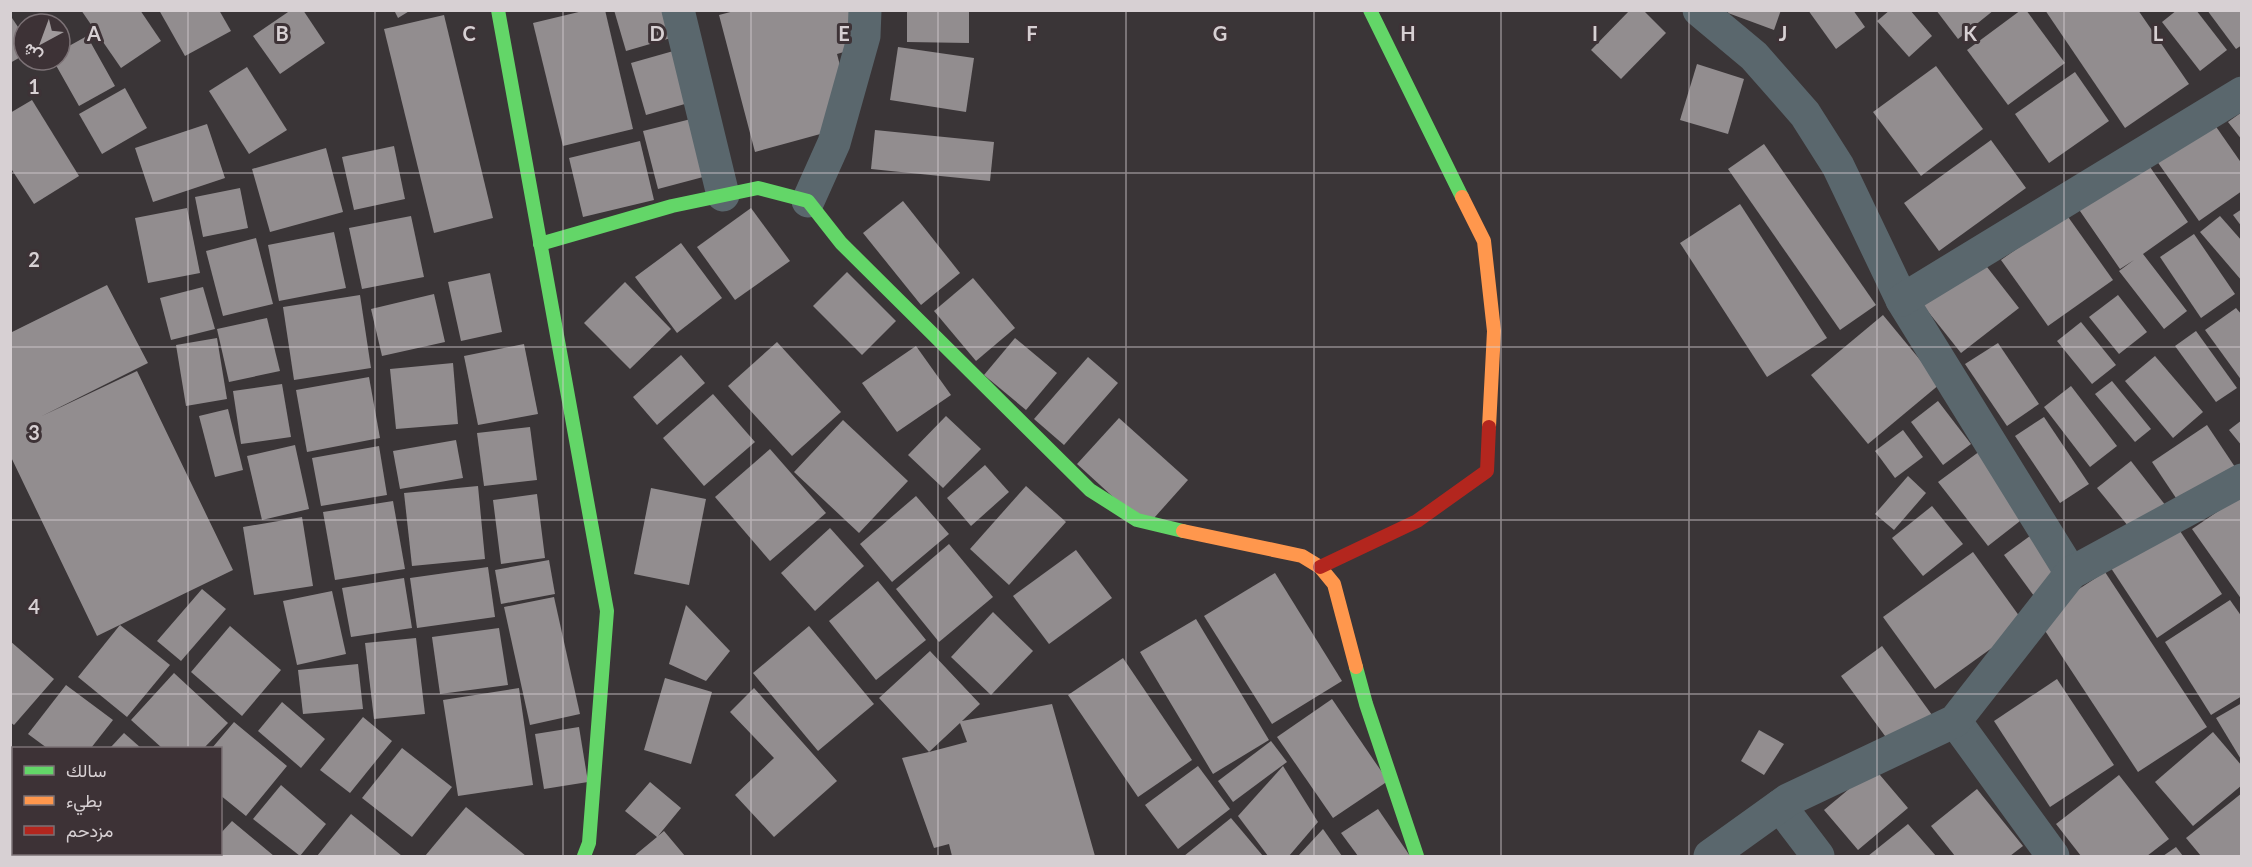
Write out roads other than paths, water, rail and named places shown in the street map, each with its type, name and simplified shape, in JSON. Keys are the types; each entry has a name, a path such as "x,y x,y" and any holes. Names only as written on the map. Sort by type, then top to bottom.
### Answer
{"street":[{"path":"498,10 607,611 589,843 584,856"},
{"path":"678,10 723,195"},
{"path":"808,201 834,143 864,36 865,10"},
{"path":"1320,567 1417,521 1487,471 1494,332 1484,241 1370,10"},
{"path":"1699,10 1754,56 1805,114 1838,166 1902,300 2071,573"},
{"path":"1902,300 2241,93"},
{"path":"540,244 672,206 758,188 808,201 841,243 969,373 1090,490 1137,520 1302,556 1320,567 1334,585 1366,704 1417,856"},
{"path":"1710,856 1788,800 1955,721 2071,573 2241,480"},
{"path":"1955,721 2053,856"},
{"path":"1780,806 1818,856"}]}
